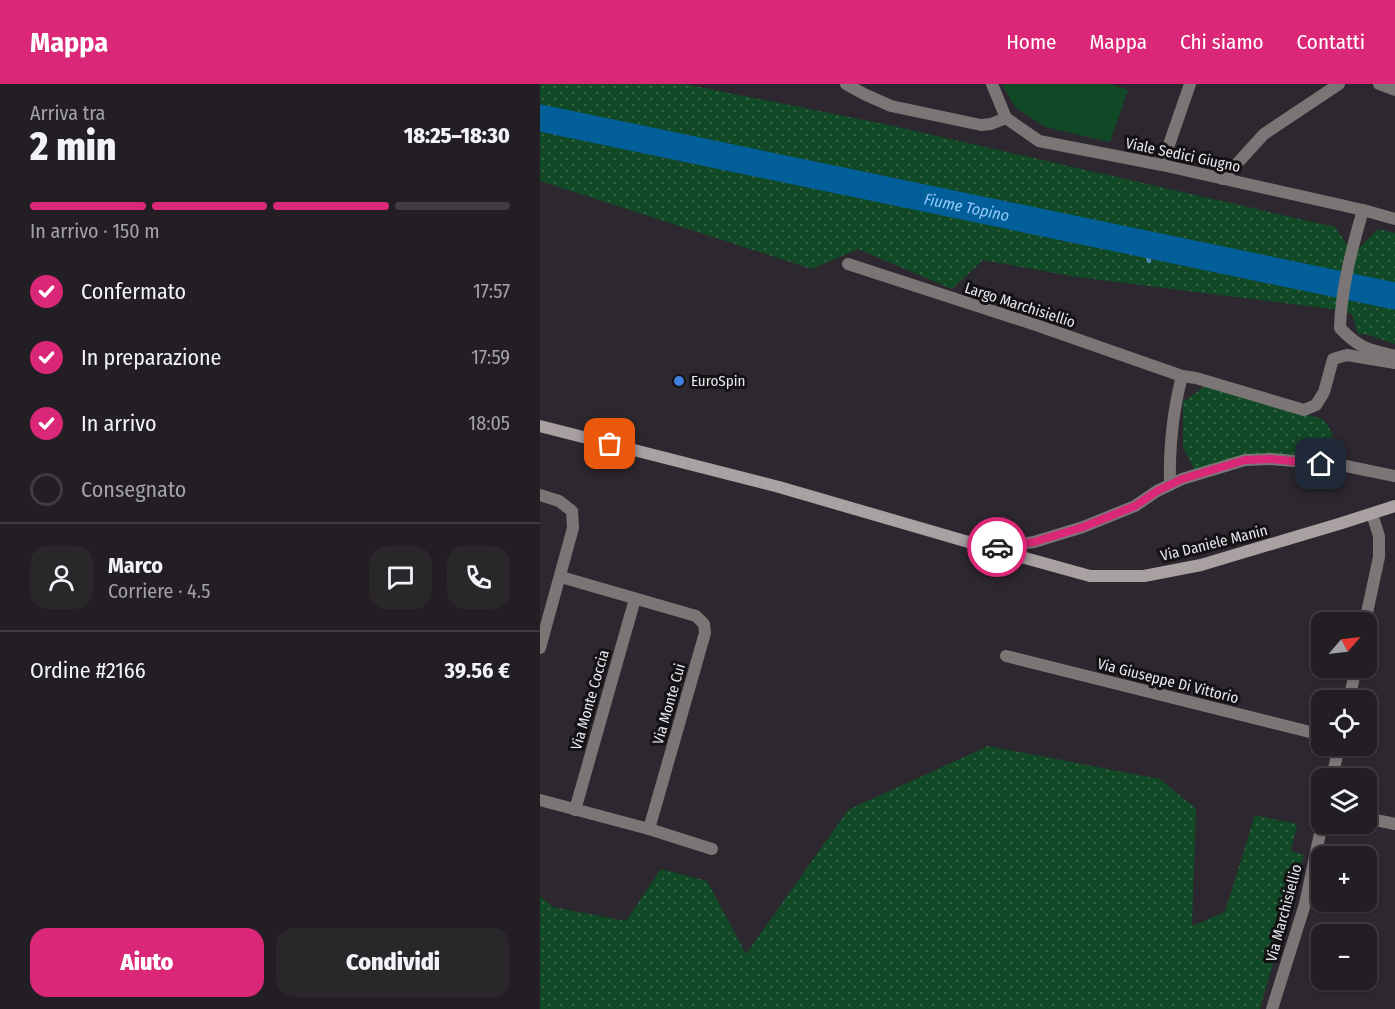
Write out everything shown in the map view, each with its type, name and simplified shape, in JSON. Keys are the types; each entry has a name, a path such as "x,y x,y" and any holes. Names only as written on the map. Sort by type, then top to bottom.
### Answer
{"main road":[{"name":"Via Daniele Manin","path":"540,426 779,487 1090,576 1143,576 1202,565 1372,514"},
{"path":"1372,514 1395,506"}],"street":[{"path":"846,84 891,106 981,125 1006,118 992,84"},
{"path":"1162,165 1190,84"},
{"path":"1222,179 1264,134 1339,84"},
{"path":"1379,84 1395,90"},
{"name":"Viale Sedici Giugno","path":"1006,118 1039,141 1162,165 1395,219"},
{"path":"1363,210 1340,309 1340,328 1364,348 1395,356"},
{"name":"Largo Marchisiellio","path":"848,264 1039,326 1182,376 1196,378 1304,410 1316,405 1324,392 1333,359 1347,355 1395,363"},
{"path":"1170,485 1177,397 1182,376"},
{"path":"989,548 1034,542 1083,527 1135,506 1170,485 1200,473 1245,460 1271,459 1341,465 1395,476"},
{"path":"540,495 559,501 572,511 573,528 540,648"},
{"path":"1367,612 1379,557 1379,536 1372,514"},
{"name":"Via Monte Cui","path":"561,577 696,616 704,624 705,633 649,829"},
{"name":"Via Monte Coccia","path":"575,810 635,599"},
{"name":"Via Giuseppe Di Vittorio","path":"1006,656 1311,732"},
{"path":"540,800 649,829 712,849"},
{"path":"1377,820 1395,824"},
{"name":"Via Marchisiellio","path":"1272,1009 1305,904 1320,834"}],"green space":[{"path":"540,84 684,84 889,125 1335,227 1348,246 1360,247 1378,229 1395,233 1395,344 1369,335 1358,334 1352,314 1331,309 1077,277 983,260 952,289 858,249 812,269 540,181"},
{"path":"1002,84 1111,84 1128,90 1110,142 1045,127 1015,107"},
{"path":"1205,386 1323,419 1333,434 1327,461 1263,457 1195,470 1183,447 1183,402"},
{"path":"988,746 1160,779 1196,809 1192,926 1225,912 1255,815 1297,824 1291,851 1304,855 1260,1009 540,1009 540,896 553,907 626,921 661,869 707,881 746,954 848,810"}],"waterway":[{"name":"Fiume Topino","path":"540,118 1395,296"},
{"path":"1145,243 1149,261"}],"way so far":[{"path":"610,444 779,487 989,548 997,547"}],"place":[{"name":"EuroSpin","path":"679,381"}],"route":[{"path":"997,547 1034,542 1083,527 1135,506 1157,491 1182,479 1245,460 1271,459 1321,464"}]}
